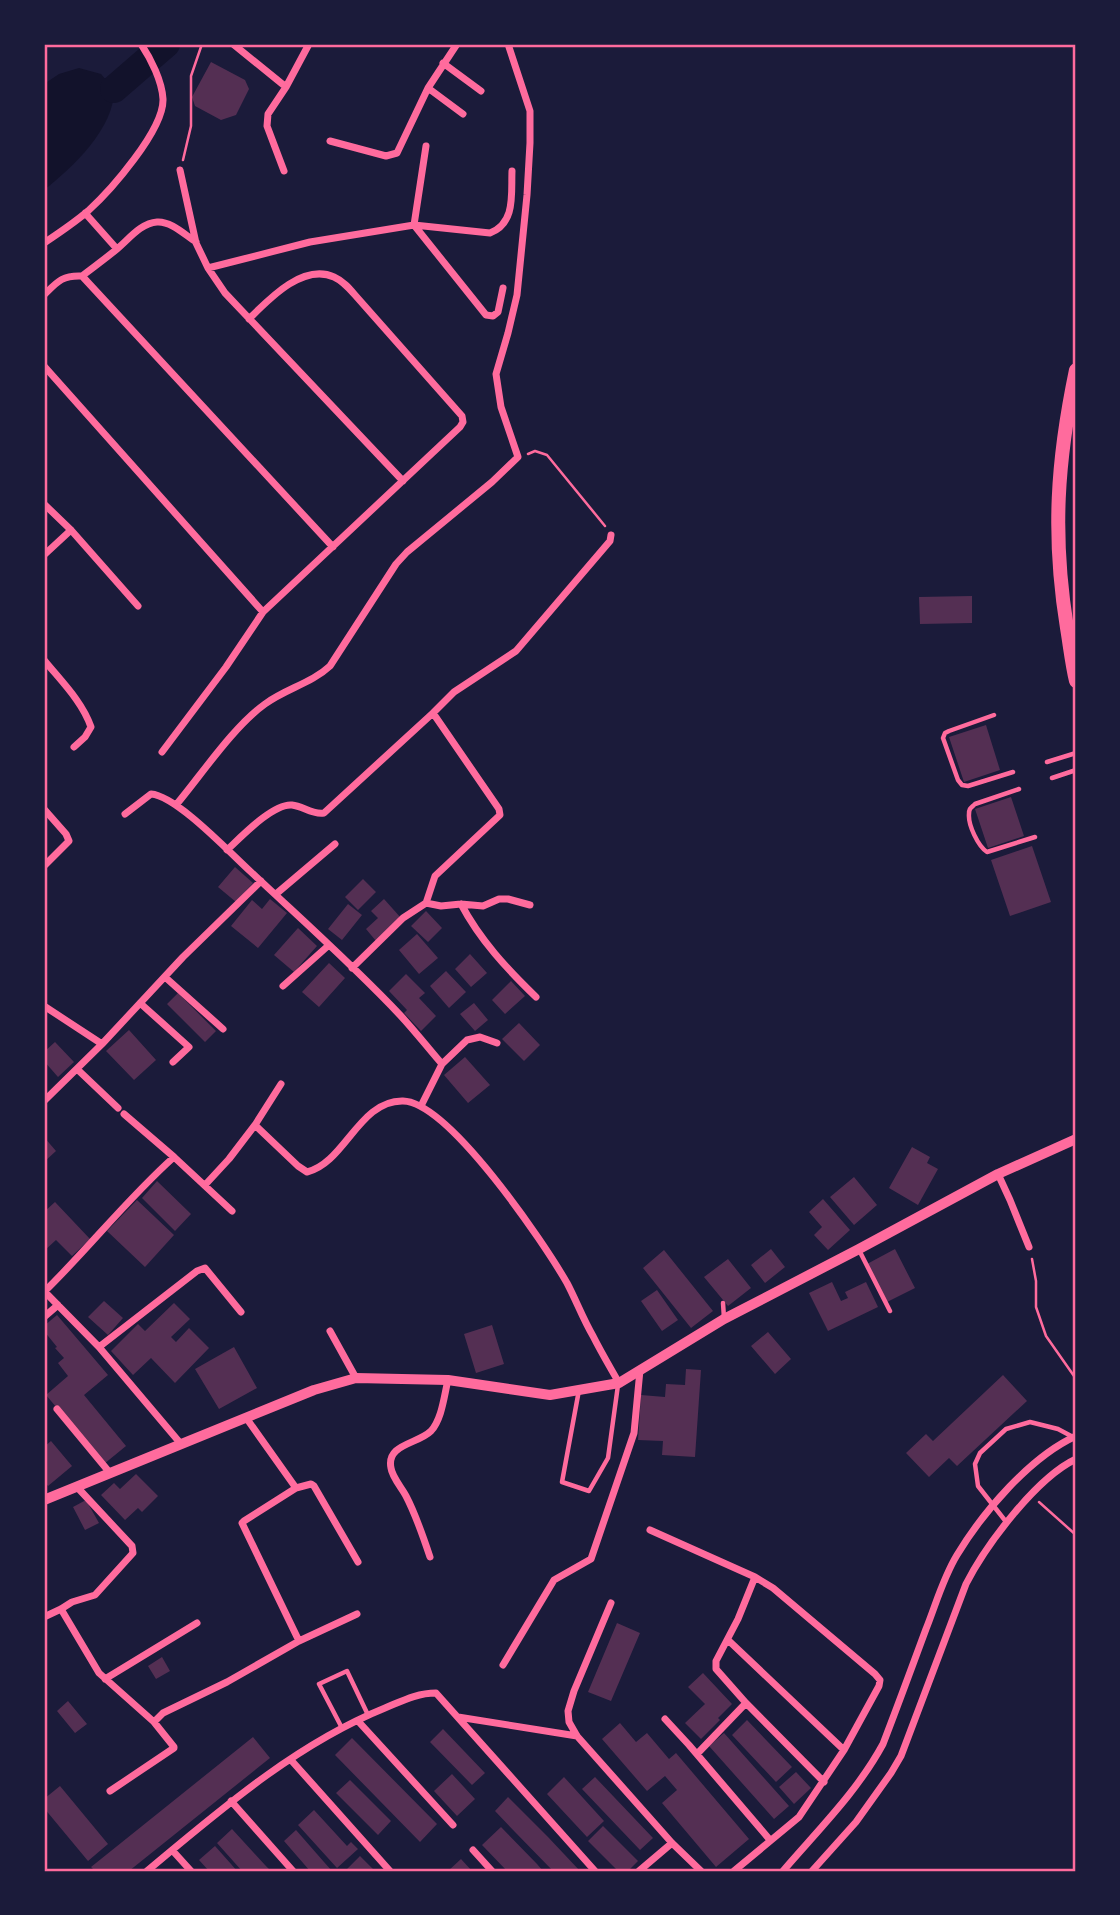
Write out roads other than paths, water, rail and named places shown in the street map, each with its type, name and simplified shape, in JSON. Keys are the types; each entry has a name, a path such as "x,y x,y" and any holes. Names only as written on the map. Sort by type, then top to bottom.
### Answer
{"main road":[{"path":"1076,370 1061,454 1058,530 1061,590 1076,681"}],"street":[{"path":"233,44 286,87"},
{"path":"284,171 267,126 268,114 309,44"},
{"path":"330,141 386,156 393,155 400,148 428,88 457,44"},
{"path":"176,805 250,716 284,691 322,673 330,666 387,575 407,552 518,457 501,407 496,374 517,295 528,185 530,111 508,44"},
{"path":"44,243 85,213 108,190 150,136 162,109 163,99 157,75 142,45"},
{"path":"443,63 481,91"},
{"path":"428,88 464,114"},
{"path":"426,146 414,225 486,315 493,316 498,312 503,288"},
{"path":"180,170 196,243 208,268 225,293 403,481"},
{"path":"208,268 310,242 414,225 490,233 499,230 509,215 512,171"},
{"path":"85,213 117,249"},
{"path":"44,295 61,279 70,275 82,276 137,231 158,222 177,229 196,243"},
{"path":"162,752 226,667 263,612 463,422 462,416 355,295 343,282 331,275 299,278 283,287 249,319"},
{"path":"82,276 333,547"},
{"path":"44,366 263,612"},
{"path":"44,504 71,530 138,606"},
{"path":"44,555 71,530"},
{"path":"227,850 268,814 284,806 292,804 319,814 324,813 454,692 516,652 610,541 611,535"},
{"path":"44,660 72,693 86,713 91,727 74,747"},
{"path":"352,968 403,918 426,903 435,876 500,815 499,809 433,713"},
{"path":"125,814 151,794 176,805 329,945 401,1016 442,1064"},
{"path":"44,809 69,841 44,866"},
{"path":"276,894 335,844"},
{"path":"44,1101 261,881"},
{"path":"426,903 441,906 483,906 508,898 530,905"},
{"path":"461,904 472,925 495,954 536,997"},
{"path":"283,986 329,945"},
{"path":"165,977 223,1029"},
{"path":"140,1003 189,1048 173,1062"},
{"path":"44,1006 102,1044"},
{"path":"421,1105 442,1064 467,1040 480,1037 497,1043"},
{"path":"77,1069 232,1211"},
{"path":"205,1185 255,1125 281,1084"},
{"path":"255,1125 307,1172 315,1170 335,1153 357,1126 382,1106 402,1101 421,1105 451,1128 536,1233 568,1285 619,1382"},
{"path":"44,1500 314,1390 356,1378 448,1380 550,1395 619,1382 724,1319 859,1250 998,1174 1076,1139"},
{"path":"174,1157 152,1176 44,1291 99,1347 181,1444"},
{"path":"998,1174 1030,1247"},
{"path":"99,1347 197,1271 205,1268 241,1312"},
{"path":"44,1317 58,1305"},
{"path":"330,1331 356,1378"},
{"path":"503,1665 554,1580 591,1559 634,1433 640,1370"},
{"path":"430,1557 407,1498 391,1468 391,1455 399,1447 430,1432 438,1421 448,1380"},
{"path":"57,1409 110,1473"},
{"path":"247,1419 296,1488"},
{"path":"783,1871 835,1814 872,1764 883,1744 944,1581 957,1555 992,1507 1035,1462 1074,1437"},
{"path":"812,1871 856,1822 901,1756 966,1584 976,1566 1031,1495 1066,1464 1076,1459"},
{"path":"299,1641 242,1524 244,1521 296,1488 307,1484 314,1486 358,1562"},
{"path":"44,1617 72,1602 95,1595 133,1553 132,1546 77,1487"},
{"path":"650,1530 755,1577 773,1588 880,1680 880,1686 844,1750 799,1817 734,1871"},
{"path":"755,1577 715,1664 716,1669 824,1782"},
{"path":"611,1602 574,1691 568,1711 569,1722 577,1736 672,1843 701,1871"},
{"path":"61,1609 99,1673 154,1722 173,1744 174,1748 110,1791"},
{"path":"154,1722 163,1713 227,1682 299,1641 357,1614"},
{"path":"105,1679 197,1623"},
{"path":"728,1640 844,1750"},
{"path":"147,1871 231,1801 290,1760 368,1715 422,1693 436,1693 595,1871"},
{"path":"697,1754 746,1703"},
{"path":"458,1717 577,1736"},
{"path":"665,1719 769,1840"},
{"path":"358,1721 453,1825"},
{"path":"290,1760 390,1871"},
{"path":"231,1801 293,1871"},
{"path":"639,1871 672,1843"},
{"path":"172,1850 191,1871"},
{"path":"473,1850 492,1871"}],"lane":[{"path":"994,715 945,733 943,738 962,785 968,786 1013,772"},
{"path":"1047,762 1076,752"},
{"path":"1052,778 1076,770"},
{"path":"1019,789 975,804 968,815 978,844 987,852 1035,837"},
{"path":"859,1250 890,1311"},
{"path":"723,1303 724,1319"},
{"path":"579,1390 562,1482 589,1491 608,1458 619,1382"},
{"path":"1007,1524 978,1486 975,1464 980,1453 1006,1429 1030,1422 1058,1429 1074,1437"},
{"path":"342,1728 319,1684 346,1671 368,1715"}],"waterway":[{"path":"114,89 166,44"}]}
